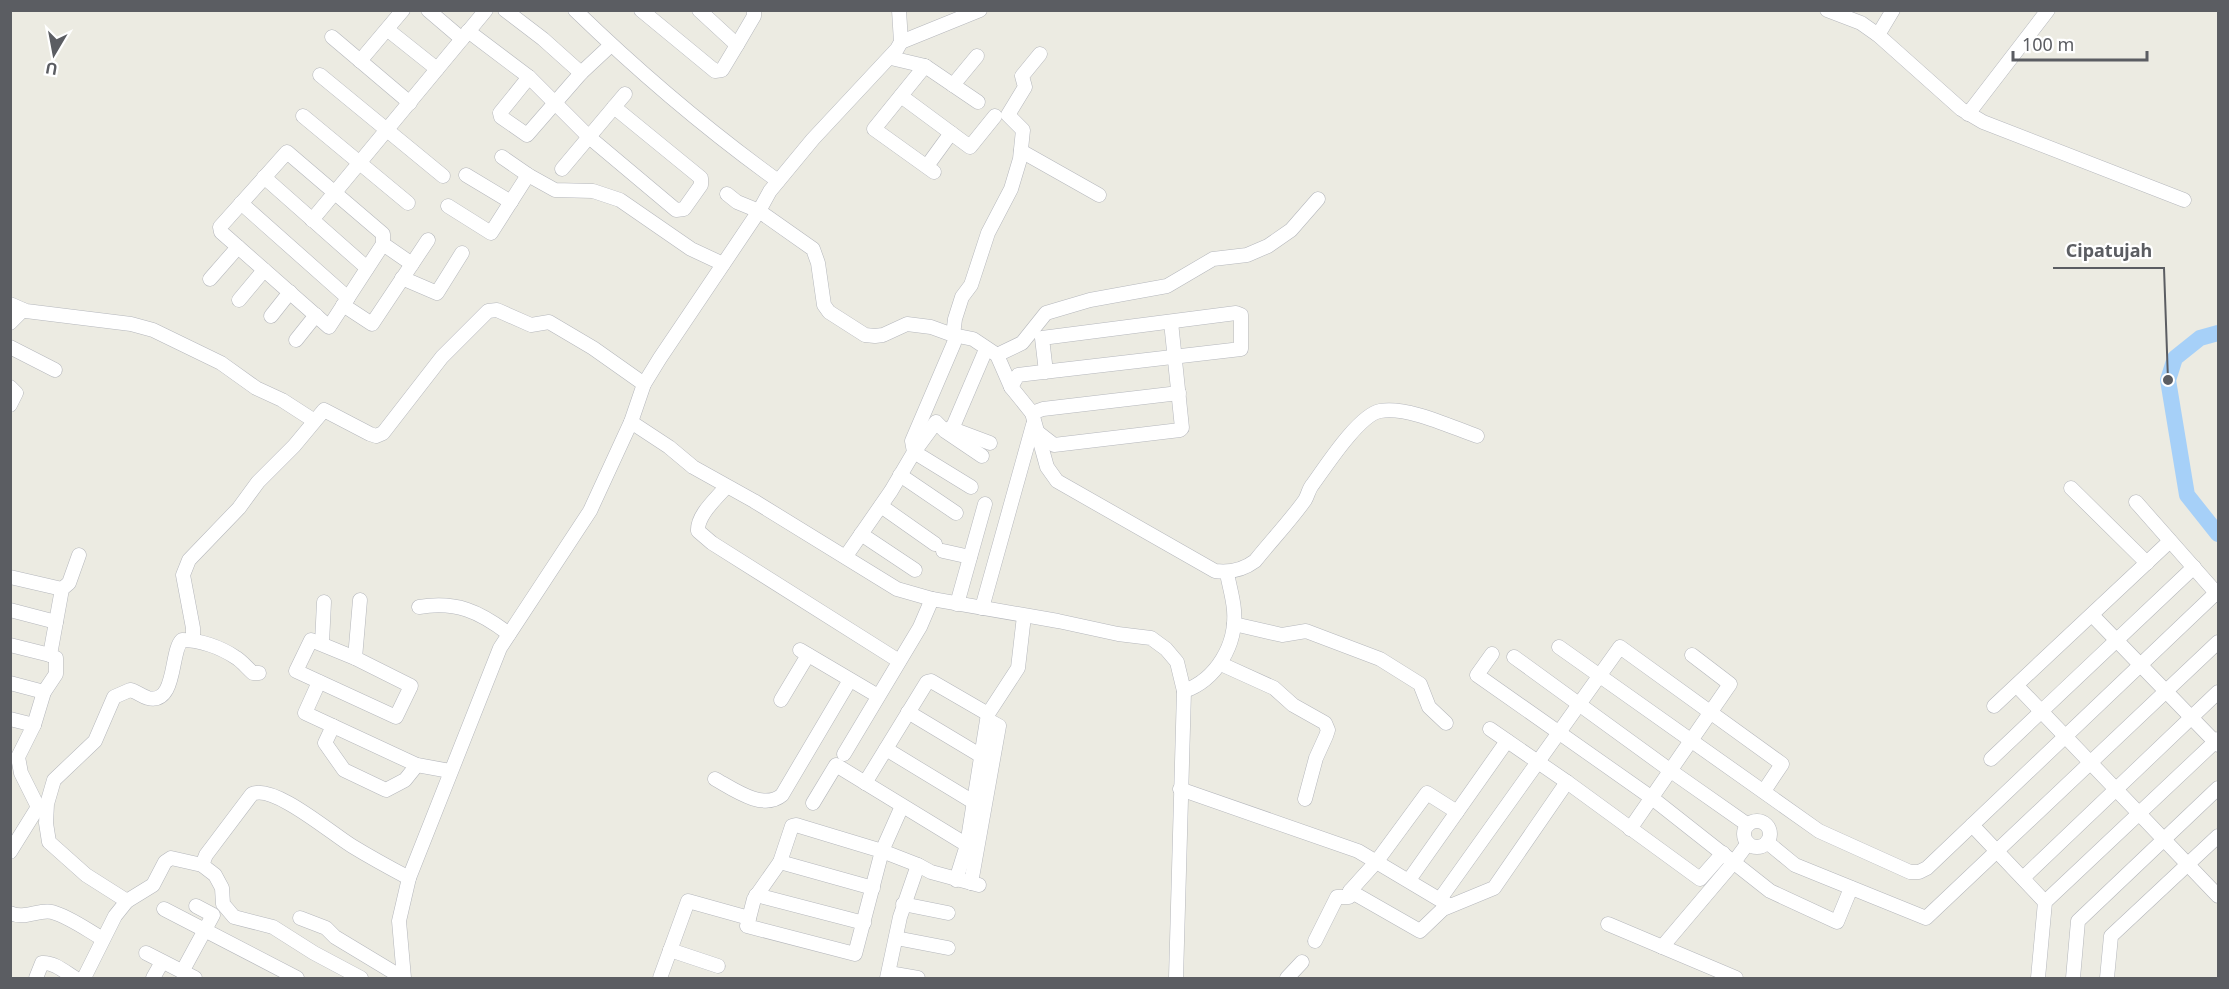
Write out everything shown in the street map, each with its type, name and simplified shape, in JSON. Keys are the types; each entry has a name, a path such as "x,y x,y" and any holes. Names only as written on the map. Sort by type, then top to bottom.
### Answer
{"street":[{"path":"360,61 403,10"},
{"path":"428,10 529,77 589,136 676,210 684,209 701,186 701,178 614,107"},
{"path":"312,220 486,10"},
{"path":"505,10 543,39 581,73"},
{"path":"575,10 611,45 713,134 778,181"},
{"path":"642,10 715,71 725,68 754,15 754,10"},
{"path":"699,10 737,45"},
{"path":"404,978 399,921 409,878 500,648 590,511 631,422 644,384 778,181 813,139 891,58 901,42 899,10"},
{"path":"901,42 980,10"},
{"path":"1827,10 1861,23 1878,35 1968,114 1983,122 2184,200"},
{"path":"1878,35 1893,10"},
{"path":"1968,114 2048,10"},
{"path":"388,30 437,69"},
{"path":"332,37 410,103"},
{"path":"529,77 501,110 501,117 523,135 528,135 581,73 611,45"},
{"path":"846,556 900,475 914,452 912,441 929,420 953,339 955,319 962,297 971,285 988,233 1011,189 1021,151 1023,130 1008,115 1025,87 1022,76 1040,54"},
{"path":"953,85 977,56"},
{"path":"891,58 925,66 978,102"},
{"path":"925,66 874,129 930,169 951,133"},
{"path":"320,75 443,176"},
{"path":"562,170 625,94"},
{"path":"901,96 970,147 995,116"},
{"path":"303,116 408,203"},
{"path":"1021,151 1099,195"},
{"path":"287,152 335,192 383,234 382,244 329,327 221,232 220,227 287,152"},
{"path":"502,157 555,190 593,192 620,200 691,249 723,264"},
{"path":"466,175 511,202"},
{"path":"448,206 491,233 528,175"},
{"path":"264,177 367,268"},
{"path":"727,194 737,202 759,211 813,249 818,263 824,305 829,312 865,335 875,336 907,324 931,327 953,339 973,339 990,354 1034,421 1054,445 1182,428 1172,322"},
{"path":"952,429 990,354 1022,343 1046,313 1090,300 1167,286 1213,259 1247,255 1268,246 1291,230 1318,199"},
{"path":"241,203 372,324 428,240"},
{"path":"382,244 412,264"},
{"path":"210,279 238,247"},
{"path":"402,278 437,293 462,253"},
{"path":"239,300 264,270"},
{"path":"271,316 290,292"},
{"path":"11,322 17,307 131,324 153,330 221,363 256,388 282,400 313,420"},
{"path":"193,640 193,628 183,575 187,563 239,508 258,482 294,446 313,420 324,410 370,434 380,435 442,357 489,310 496,310 525,324 535,325 544,321 549,322 593,348 644,384"},
{"path":"1011,387 1018,375 1046,372 1175,357 1241,349 1241,315 1236,313 1042,338 1046,372"},
{"path":"296,340 316,315"},
{"path":"10,347 55,370"},
{"path":"10,387 16,393 10,405"},
{"path":"982,608 1034,421 1043,409 1179,393"},
{"path":"1034,421 1047,467 1056,482 1215,572 1227,573 1246,568 1256,561 1305,499 1312,484 1320,476 1331,457 1368,415 1380,411 1410,413 1477,436"},
{"path":"929,420 952,429 988,437"},
{"path":"929,420 982,456"},
{"path":"631,422 669,447 693,467 846,556 897,589 932,599 1118,634 1151,638 1166,649 1177,662 1184,691 1176,978"},
{"path":"914,452 971,487"},
{"path":"900,475 956,513"},
{"path":"726,487 707,510 698,526 698,531 712,543 899,661"},
{"path":"2071,488 2147,563"},
{"path":"1559,647 1819,831 1910,872 1919,872 1927,868 2218,593 2136,502"},
{"path":"957,603 985,504"},
{"path":"881,506 939,547 970,557"},
{"path":"861,534 915,570"},
{"path":"1994,706 2170,541"},
{"path":"50,655 62,589 69,583 79,555"},
{"path":"1991,759 2194,567"},
{"path":"1184,691 1198,686 1209,678 1221,664 1234,624 1234,610 1227,573"},
{"path":"10,577 62,589"},
{"path":"843,754 920,627 932,599"},
{"path":"355,658 360,600"},
{"path":"322,643 324,602"},
{"path":"419,607 439,604 458,607 491,620 509,634"},
{"path":"10,610 56,622"},
{"path":"902,806 882,851 854,955 747,926 756,895 780,861 791,827 796,825 882,851 931,872 975,884 991,736 988,717 1018,668 1024,615"},
{"path":"2038,978 2045,902 2217,742 2092,615"},
{"path":"1234,624 1282,635 1306,632 1380,659 1410,675 1420,684 1429,707 1446,723"},
{"path":"127,901 86,875 49,842 46,823 47,804 54,780 94,741 114,697 130,690 148,698 161,695 172,680 176,648 182,640 210,644 234,656 253,674 259,673"},
{"path":"311,640 322,643 411,686 396,717 296,671 311,640"},
{"path":"1767,842 1795,865 1926,918 2218,642"},
{"path":"10,645 56,658 56,674 44,692 34,725 14,756 38,807 10,852"},
{"path":"1350,891 1420,931 1443,909 1444,902 1537,761 1620,647 1782,764 1764,791"},
{"path":"781,700 804,653 878,696"},
{"path":"1492,654 1477,675 1652,798 1770,891 1837,922 1851,888"},
{"path":"1630,829 1731,684 1692,655"},
{"path":"1514,657 1748,825"},
{"path":"1221,664 1274,688 1293,705 1325,723 1328,730 1316,759 1305,799"},
{"path":"715,779 754,799 768,801 778,799 850,680"},
{"path":"319,681 305,712 417,765 450,771"},
{"path":"865,783 927,682 931,681 988,717"},
{"path":"10,683 44,692"},
{"path":"2017,686 2218,896"},
{"path":"2023,878 2218,692"},
{"path":"908,712 983,757"},
{"path":"10,719 34,725"},
{"path":"333,726 325,743 344,770 375,785 386,790 405,780 417,765"},
{"path":"1490,729 1700,879 1723,853"},
{"path":"956,879 967,845 983,757 991,736"},
{"path":"1409,880 1507,741"},
{"path":"886,749 975,803"},
{"path":"813,803 836,765 967,845"},
{"path":"1180,789 1358,851 1444,902 1494,888 1567,782"},
{"path":"2073,978 2078,921 2218,788"},
{"path":"202,864 206,855 252,794 257,792 282,799 351,846 409,878"},
{"path":"1315,941 1337,897 1349,897 1350,891 1377,861 1426,793 1457,812"},
{"path":"1764,824 1779,801"},
{"path":"1755,821 1764,824 1769,832 1767,842 1759,847 1748,843 1744,836 1748,825 1755,821"},
{"path":"1972,825 2045,902"},
{"path":"2107,978 2111,936 2217,839"},
{"path":"1662,947 1748,843"},
{"path":"84,978 115,916 127,901 153,885 165,862 171,858 202,864 216,875 222,888 223,904 234,917 273,927 314,953 362,978"},
{"path":"780,861 873,888"},
{"path":"918,865 903,904 888,976 918,978"},
{"path":"756,895 864,923"},
{"path":"660,978 688,901 749,918"},
{"path":"903,904 948,913"},
{"path":"182,972 213,915 196,906"},
{"path":"164,909 292,977"},
{"path":"10,913 24,916 50,911 103,939"},
{"path":"300,918 326,928 335,937 404,978"},
{"path":"1608,924 1736,978"},
{"path":"896,938 948,948"},
{"path":"670,950 718,966"},
{"path":"146,953 195,978"},
{"path":"36,978 42,963 46,962 75,978"},
{"path":"153,978 162,962"},
{"path":"1287,978 1302,962"}],"waterway":[{"path":"2218,333 2200,338 2175,358 2168,380 2187,495 2218,534"}],"place":[{"name":"Cipatujah","path":"2168,380"}]}
